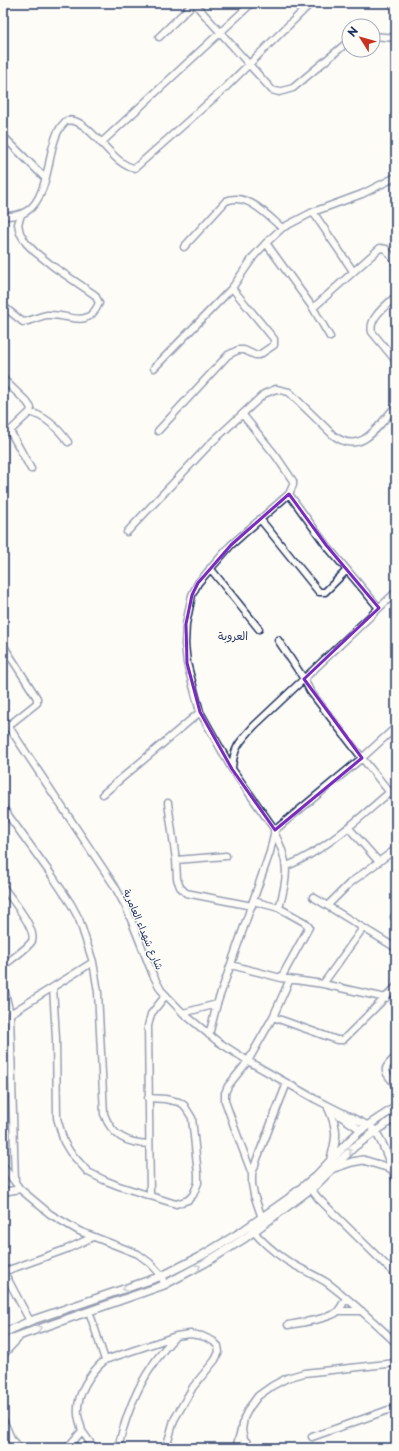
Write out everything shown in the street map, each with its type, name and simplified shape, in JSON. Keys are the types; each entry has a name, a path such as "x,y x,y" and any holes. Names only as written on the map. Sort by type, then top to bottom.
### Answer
{"street":[{"path":"159,37 194,3 272,90 279,92 293,88 341,48"},
{"path":"101,144 252,3"},
{"path":"3,216 21,214 28,211 35,204 43,188 56,136 62,125 66,122 76,121 86,128 101,144 126,166 135,168 223,90 311,3"},
{"path":"381,37 396,38"},
{"path":"5,138 45,178"},
{"path":"154,368 232,288 254,256 282,228 313,212 362,194 396,177"},
{"path":"184,247 226,201 232,198 249,202 282,228"},
{"path":"313,212 353,271"},
{"path":"3,306 23,322 31,321 47,315 82,320 96,310 99,303 95,295 50,264 26,243 20,233 18,224 21,214"},
{"path":"266,243 313,308 330,337"},
{"path":"313,308 353,271 382,248 386,249 396,263"},
{"path":"158,431 228,355 238,350 244,350 255,355 259,355 274,345 274,339 232,288"},
{"path":"396,296 374,320 371,329 396,361"},
{"path":"3,379 30,404 30,412 10,431 3,434"},
{"path":"127,532 210,444 264,394 276,389 283,389 289,392 318,422 340,441 346,443 363,441 396,406"},
{"path":"30,412 42,416 68,442"},
{"path":"243,415 276,456 293,481 293,485 289,494 231,546 198,583 192,595 186,624 185,644 187,663 200,712 232,769 275,831 283,852 287,866 279,908"},
{"path":"10,431 31,469"},
{"path":"289,494 326,545 379,608"},
{"path":"260,519 319,592 325,592 347,570"},
{"path":"210,568 259,629"},
{"path":"232,769 234,752 240,742 254,726 396,592"},
{"path":"278,640 304,679 310,691 396,800"},
{"path":"3,645 38,701 8,726"},
{"path":"103,794 200,712"},
{"name":"شارع شهداء العامرية","path":"3,718 114,885 126,906 153,975 166,996 209,1035 248,1061 373,1133 384,1147 396,1179"},
{"path":"209,1035 217,1004 270,852 275,831 362,758 396,727"},
{"path":"287,866 317,850 348,827 390,792"},
{"path":"168,803 176,860 177,879 183,892 279,908 304,922 309,928 281,978"},
{"path":"3,808 71,904 79,919 93,962 99,1007 104,1114 107,1122 116,1134 132,1142 149,1144"},
{"path":"348,827 379,862"},
{"path":"328,906 350,883 396,849"},
{"path":"176,860 226,856"},
{"path":"3,887 23,914 33,937 29,945 3,966"},
{"path":"313,897 396,948"},
{"path":"323,984 363,928"},
{"path":"10,1014 93,962"},
{"path":"231,966 281,978 323,984 386,998"},
{"path":"252,1174 224,1097 228,1086 248,1061 273,1017 290,979"},
{"path":"3,984 10,1014 15,1182"},
{"path":"53,987 56,1038 57,1118 64,1142 70,1152 88,1172 118,1186 176,1204 188,1200 197,1188 198,1174 192,1118 184,1105 173,1100 148,1098"},
{"path":"273,1017 337,1040 343,1040 396,987"},
{"path":"150,1196 148,1026 151,1014 166,996"},
{"path":"183,1013 217,1004"},
{"path":"3,1049 10,1048"},
{"path":"396,1057 387,1065 385,1069 396,1086"},
{"path":"262,1221 254,1195 252,1174 287,1083"},
{"name":"شارع شهداء العامرية","path":"315,1099 329,1109 364,1127"},
{"path":"308,1186 330,1161 364,1127 396,1107"},
{"path":"329,1109 334,1120 337,1135 330,1161"},
{"path":"3,1342 164,1285 210,1260 332,1168 354,1147 396,1117"},
{"path":"332,1168 363,1160 393,1169"},
{"path":"3,1166 20,1189 50,1214 69,1226 93,1237 138,1254 150,1263 162,1276 164,1285"},
{"path":"308,1186 396,1275"},
{"path":"3,1192 20,1189"},
{"path":"3,1333 30,1321 162,1276 252,1229"},
{"path":"252,1229 286,1260 327,1283 346,1298 396,1343"},
{"path":"30,1321 3,1272 67,1249 93,1237"},
{"path":"288,1325 323,1318 334,1314 338,1311 346,1298"},
{"path":"89,1311 105,1360"},
{"path":"338,1311 362,1311"},
{"path":"3,1354 24,1334"},
{"path":"94,1448 82,1431 78,1414 80,1398 86,1383 94,1370 105,1360 176,1336 190,1334 202,1336 213,1341 218,1346 219,1352 215,1360 183,1402 174,1420 166,1448"},
{"path":"118,1448 136,1391 149,1369 176,1336"},
{"path":"236,1448 244,1418 249,1408 258,1396 287,1378 304,1372 396,1362"},
{"path":"312,1437 388,1410 396,1412"},
{"path":"244,1418 242,1430 244,1439 252,1448"},
{"path":"3,1420 12,1441"},
{"path":"67,1448 82,1431"},
{"path":"3,1432 19,1448"},
{"path":"3,1444 8,1448"}],"highlighted area":[{"path":"289,494 326,545 379,608 304,679 362,758 275,830 232,769 200,712 187,663 186,624 192,595 198,583 231,545"}],"district":[{"name":"العروبة","path":"233,635"}]}
